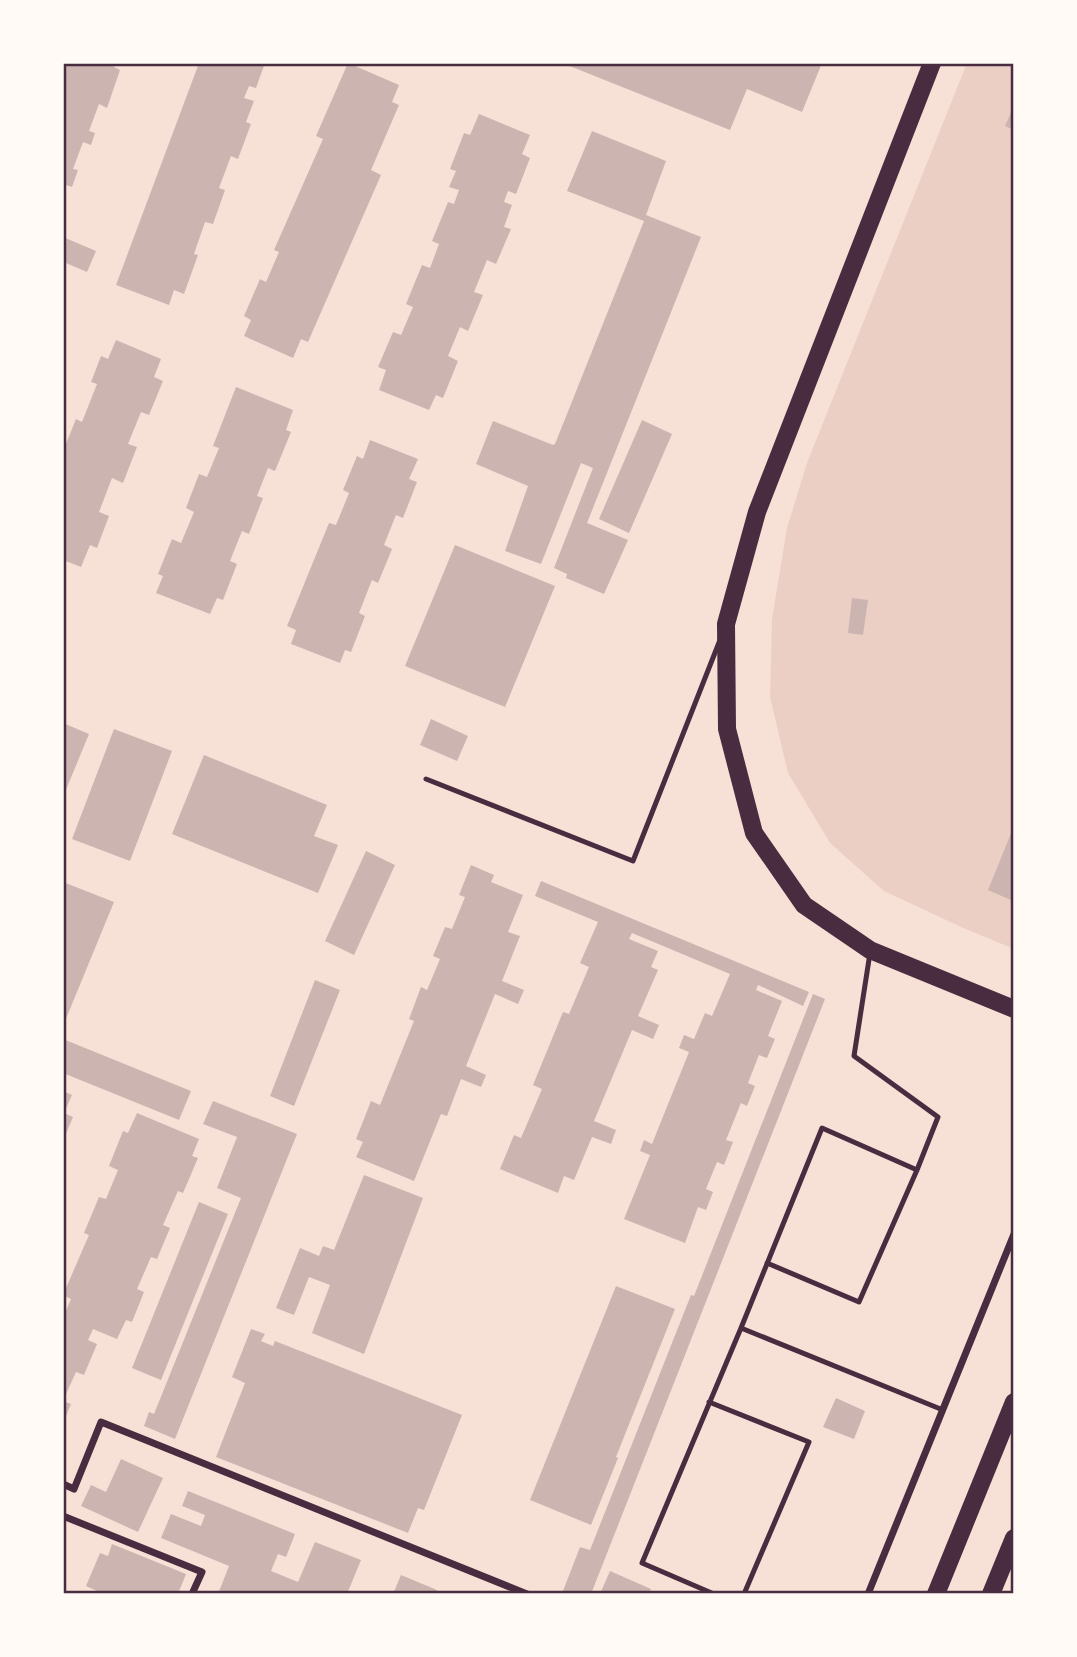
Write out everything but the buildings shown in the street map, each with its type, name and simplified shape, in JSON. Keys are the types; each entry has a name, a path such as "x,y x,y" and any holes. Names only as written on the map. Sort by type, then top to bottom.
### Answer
{"main road":[{"path":"932,63 757,512 726,624 727,729 754,833 804,905 870,950 1014,1009"},
{"path":"936,1594 1014,1402"},
{"path":"991,1594 1014,1538"}],"street":[{"path":"868,1594 1014,1234"},
{"path":"63,1484 74,1489 101,1422 527,1594"},
{"path":"63,1516 202,1572 192,1594"}],"lane":[{"path":"426,779 634,860 726,624"},
{"path":"767,1262 859,1302 938,1117 854,1056 870,950"},
{"path":"714,1594 642,1563 822,1128 917,1170"},
{"path":"741,1328 943,1410"},
{"path":"709,1402 809,1442 744,1594"}],"shaded area":[{"path":"967,63 1014,63 1014,949 884,891 830,843 788,773 770,697 772,619 787,528 807,463"}]}
